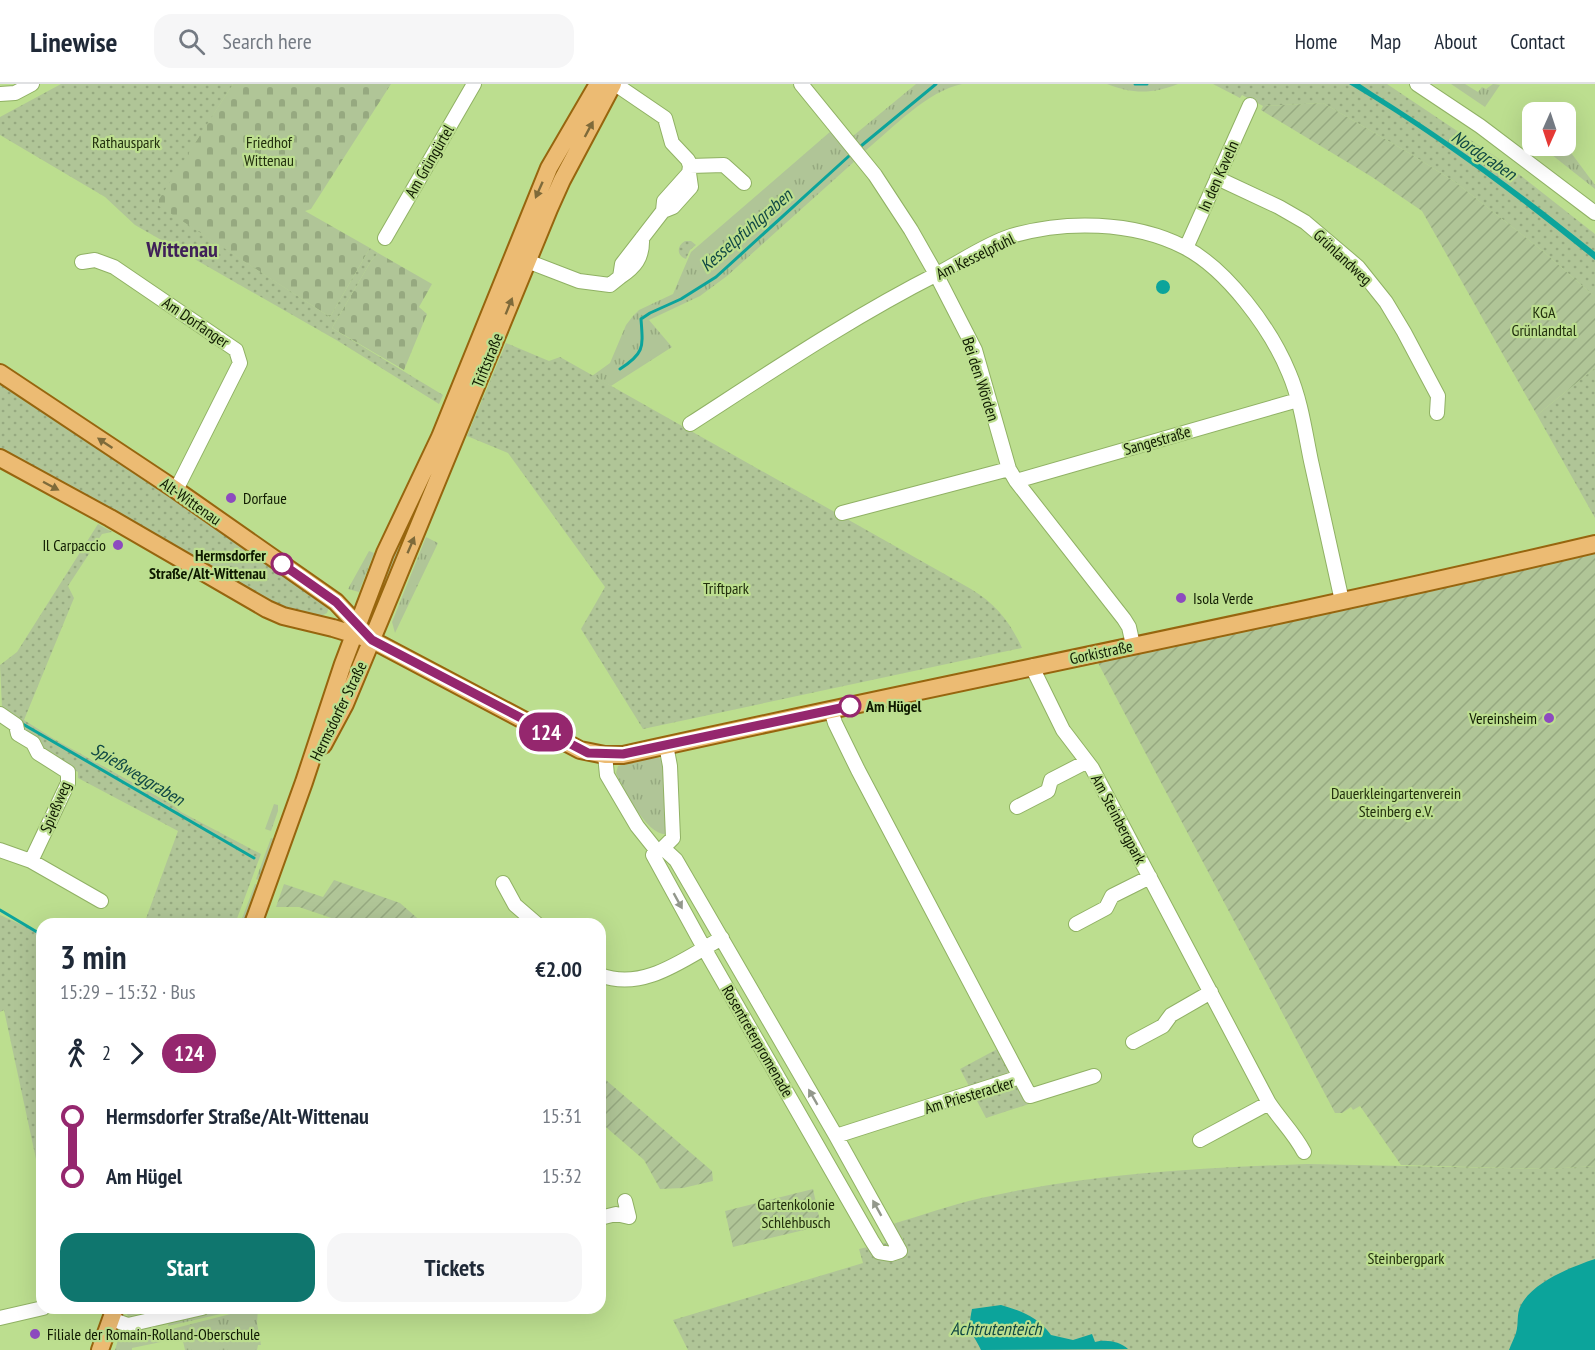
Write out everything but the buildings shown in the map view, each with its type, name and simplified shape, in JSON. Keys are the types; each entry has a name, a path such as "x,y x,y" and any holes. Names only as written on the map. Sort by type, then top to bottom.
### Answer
{"main road":[{"name":"Triftstraße","path":"372,640 421,521 446,440 549,168 598,84"},
{"name":"Triftstraße","path":"356,630 403,513 446,440 562,180 614,84"},
{"name":"Alt-Wittenau","path":"0,373 176,490 336,602 356,630 579,750 606,755"},
{"path":"0,458 110,518 267,609 283,616 356,630"},
{"path":"403,513 421,521"},
{"name":"Gorkistraße","path":"606,755 623,754 1342,601 1595,544"},
{"path":"322,625 329,619 336,602"},
{"name":"Hermsdorfer Straße","path":"255,918 304,782 325,713 356,630"},
{"name":"Hermsdorfer Straße","path":"304,782 345,704 372,640"},
{"path":"100,1350 113,1314"}],"street":[{"path":"0,94 15,93 32,84"},
{"name":"Am Grüngürtel","path":"385,238 474,84"},
{"path":"614,84 664,118 672,143 688,160 690,169"},
{"name":"Bei den Wörden","path":"801,84 875,175 911,230 975,350 1012,475 1124,619 1129,627 1133,645"},
{"path":"1417,84 1480,126 1595,213"},
{"name":"In den Kaveln","path":"1186,248 1250,105"},
{"path":"527,261 579,281 610,285 620,277 622,264 663,211 664,201 690,169 724,165 744,183"},
{"name":"Grünlandweg","path":"1217,178 1305,222 1358,267 1386,302 1404,332 1438,396 1437,413"},
{"name":"Am Kesselpfuhl","path":"690,424 835,331 1003,239 1022,233 1060,227 1124,229 1155,236 1186,248 1218,272 1257,315 1280,352 1298,400 1342,601"},
{"name":"Am Dorfanger","path":"82,262 95,260 114,267 236,350 240,363 176,490"},
{"name":"Sangestraße","path":"842,513 1012,475 1298,400"},
{"name":"Am Steinbergpark","path":"1034,666 1035,673 1063,730 1092,768 1269,1103 1296,1135 1304,1152"},
{"path":"831,710 858,770 1020,1077"},
{"name":"Spießweg","path":"0,714 16,726 18,734 33,743 38,753 68,772 68,783 31,861"},
{"path":"660,849 673,838 670,766 666,745"},
{"name":"Rosentreterpromenade","path":"606,755 607,775 637,826 660,849 676,860 900,1251 891,1254 879,1252 659,868 653,855 660,849"},
{"name":"Am Steinbergpark","path":"1017,807 1048,791 1052,780 1086,762"},
{"path":"0,850 31,861 101,901"},
{"name":"Am Steinbergpark","path":"1076,924 1106,908 1112,897 1150,877"},
{"path":"503,883 515,905 530,918"},
{"path":"606,976 625,981 652,976 722,938"},
{"path":"1133,1042 1163,1026 1171,1015 1211,992"},
{"name":"Am Priesteracker","path":"836,1136 1020,1077 1030,1096 1094,1076"},
{"path":"1200,1140 1269,1103"},
{"path":"811,1133 828,1123"},
{"path":"606,1216 616,1214 629,1217 625,1201"},
{"path":"0,1318 36,1310"},
{"path":"114,1314 128,1325 176,1314"}],"green space":[{"name":"Rathauspark","path":"61,84 233,84 156,204 330,317 370,248 378,253 332,328 443,395 439,404 338,341 135,225 105,197 0,135 0,117"},
{"name":"Friedhof Wittenau","path":"233,84 391,84 311,209 305,211 370,248 330,317 155,204"},
{"path":"916,84 962,84 936,94 923,102 865,151 853,136"},
{"path":"1107,84 1178,84 1160,90 1142,92 1125,90"},
{"path":"1213,84 1387,84 1502,161 1595,234 1595,297 1544,252 1455,182 1323,103 1263,106 1242,95 1240,98"},
{"path":"1451,84 1465,84 1478,92 1482,87 1486,89 1493,84 1500,85 1485,107"},
{"name":"KGA Grünlandtal","path":"1323,103 1455,182 1544,252 1595,297 1595,368 1537,415 1422,211 1372,177 1261,110 1263,106"},
{"path":"831,131 856,160 727,276 700,296 649,320 672,347 611,386 592,376 610,363 626,325 633,316 639,310 673,294 691,252"},
{"path":"1553,156 1573,156 1595,185 1595,189"},
{"path":"685,241 691,241 696,245 690,250 686,259 679,251"},
{"path":"378,253 432,284 419,307 427,314 404,370 332,328"},
{"name":"Triftpark","path":"506,343 549,361 560,357 971,589 1001,614 1022,648 643,729 581,629 605,587 508,453 467,436"},
{"path":"1595,368 1595,518 1537,415"},
{"path":"0,378 329,607 327,613 319,617 281,608 0,452"},
{"path":"98,524 112,532 102,534 68,586 74,598 24,720 173,805 181,812 261,854 237,918 146,918 178,831 78,778 78,772 42,751 22,732 2,708 0,665 17,652"},
{"path":"408,524 413,526 378,614 372,608 390,559"},
{"path":"426,537 438,543 395,633 392,622"},
{"path":"369,551 374,553 359,592 348,589"},
{"name":"Dauerkleingartenverein Steinberg e.V.","path":"1595,554 1595,1166 1547,1169 1401,1165 1360,1106 1353,1110 1351,1107 1342,1113 1335,1113 1097,661"},
{"path":"654,757 665,761 668,834 653,829 645,821 624,790 616,773 618,766"},
{"path":"274,804 278,805 278,811 271,831 265,829"},
{"path":"271,838 275,839 260,881 256,879"},
{"path":"334,880 400,903 417,918 331,918 299,907 276,907 284,884 323,897"},
{"path":"255,884 258,885 247,918 242,918"},
{"path":"0,915 36,931 36,1159 4,1010 0,1012"},
{"path":"1001,1047 1029,1104 986,1118 960,1069"},
{"path":"606,1080 712,1171 713,1181 683,1188 660,1189 644,1160 606,1127"},
{"name":"Steinbergpark","path":"1307,1164 1547,1169 1595,1166 1595,1350 688,1350 673,1320 863,1263 859,1249 903,1239 893,1224 981,1198 1102,1178"},
{"name":"Gartenkolonie Schlehbusch","path":"813,1189 821,1226 733,1247 725,1211"},
{"path":"205,1314 221,1314 168,1326 169,1322"},
{"path":"231,1314 258,1314 261,1345 258,1345 257,1350 185,1350 182,1337 170,1339 168,1330"},
{"path":"158,1332 161,1342 132,1348 132,1350 115,1350 118,1340"}],"water":[{"path":"1349,84 1360,84 1486,169 1595,252 1595,260 1475,168 1413,124"},
{"path":"1160,280 1166,280 1170,287 1166,294 1160,294 1156,290 1156,284"},
{"path":"1595,1259 1595,1350 1509,1350 1517,1330 1519,1308 1534,1289 1554,1276"},
{"name":"Achtrutenteich","path":"1001,1305 1029,1316 1051,1335 1073,1340 1092,1334 1095,1342 1112,1341 1128,1349 981,1350 970,1328 972,1309"}],"waterway":[{"name":"Kesselpfuhlgraben","path":"861,146 936,84"},
{"name":"Kesselpfuhlgraben","path":"1135,84 1147,84"},
{"name":"Kesselpfuhlgraben","path":"620,369 634,358 641,348 641,319 681,299 716,277 849,156"},
{"name":"Spießweggraben","path":"21,723 254,858"},
{"path":"0,910 36,931"}],"bus line":[{"name":"124","path":"282,564 336,602 372,640 588,753 623,754 850,706"}],"place":[{"name":"Dorfaue","path":"231,498"},
{"name":"Il Carpaccio","path":"118,545"},
{"name":"Hermsdorfer Straße/Alt-Wittenau","path":"282,564"},
{"name":"Isola Verde","path":"1181,598"},
{"name":"Am Hügel","path":"850,706"},
{"name":"Vereinsheim","path":"1549,718"},
{"name":"Filiale der Romain-Rolland-Oberschule","path":"35,1334"}],"district":[{"name":"Wittenau","path":"182,249"}],"water label":[{"name":"Nordgraben","path":"1484,155"}]}
